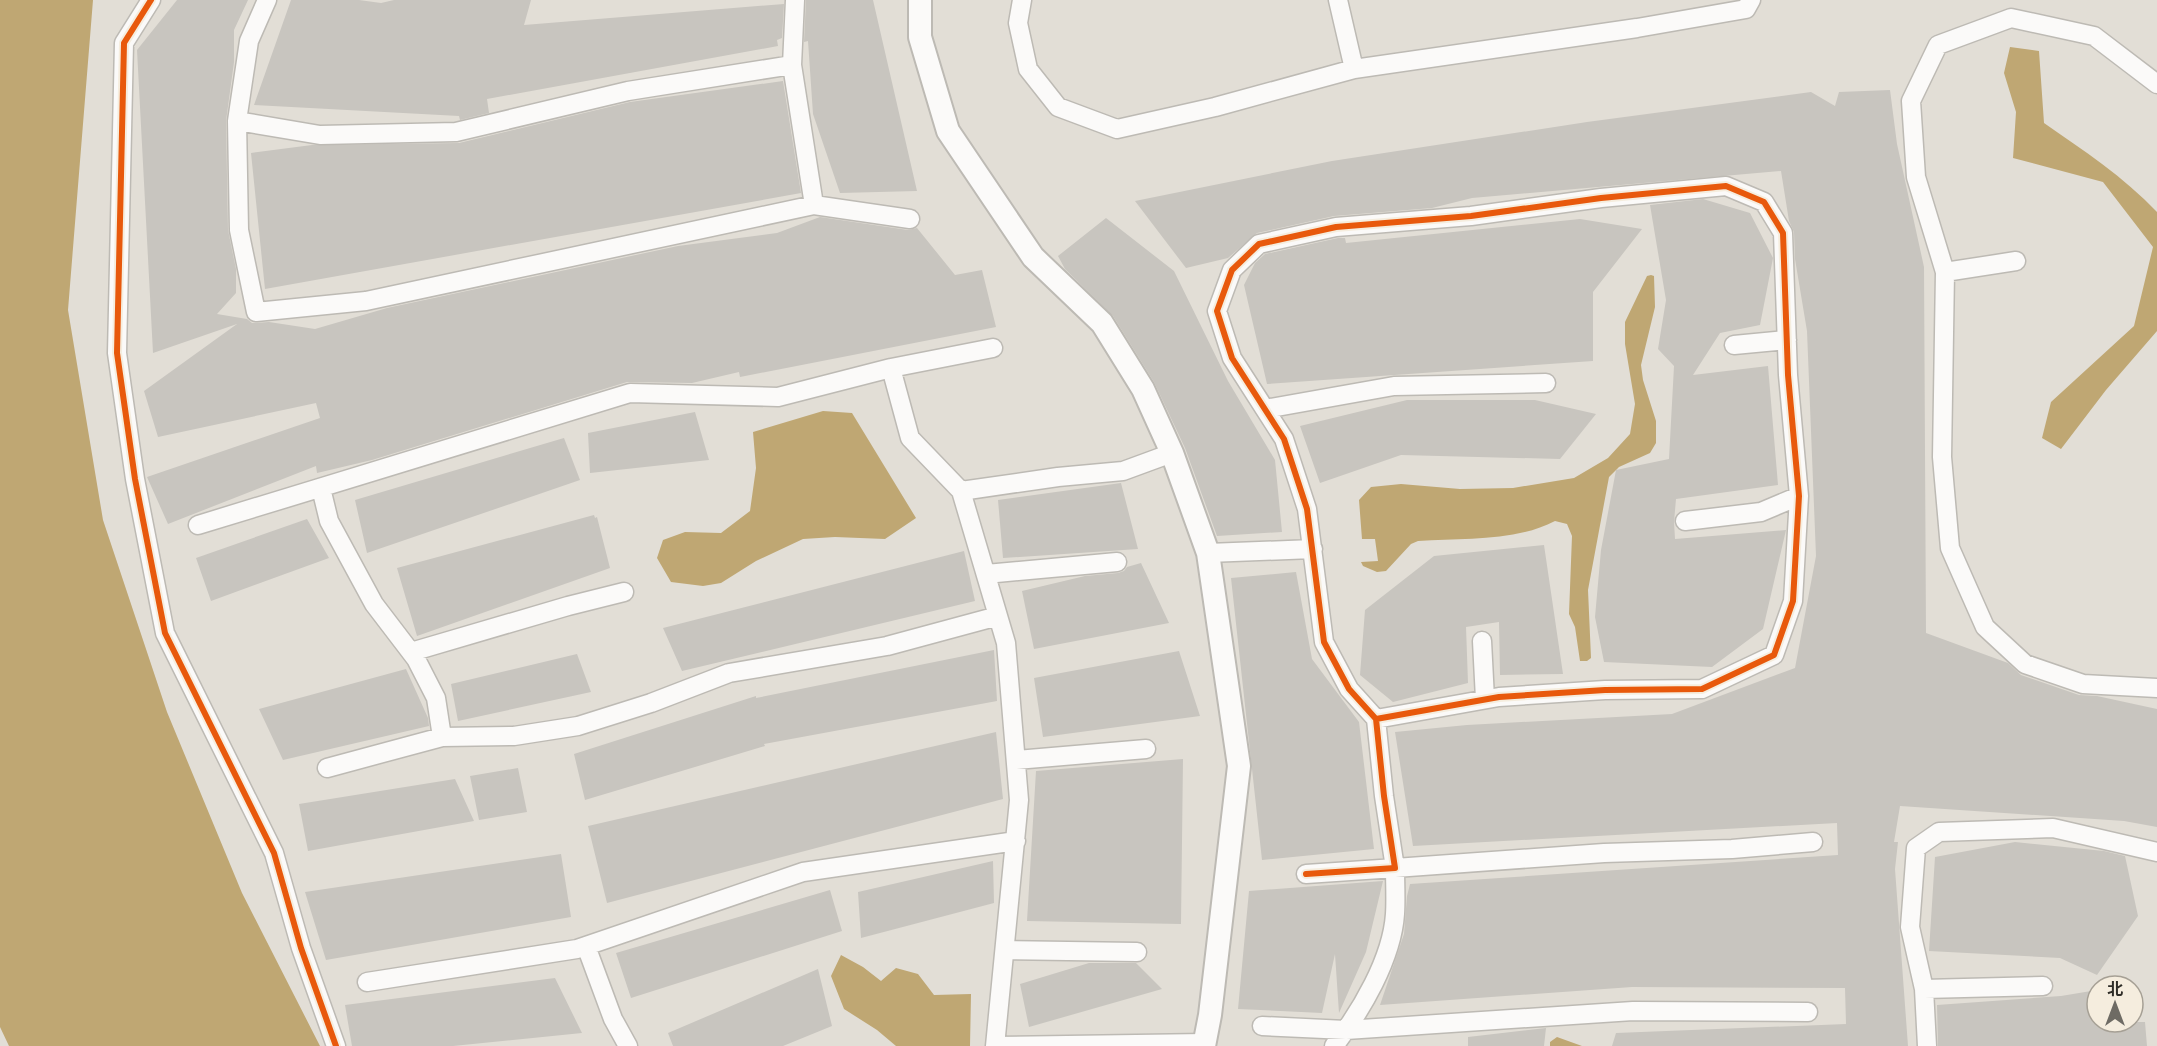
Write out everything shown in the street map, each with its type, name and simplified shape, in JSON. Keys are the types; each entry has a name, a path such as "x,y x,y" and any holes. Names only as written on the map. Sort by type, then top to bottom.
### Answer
{"street":[{"path":"151,0 124,43 117,353 135,479 165,633 274,853 301,948 336,1046"},
{"path":"267,0 249,41 237,121 239,230 256,312 366,301 814,205 910,219"},
{"path":"795,0 792,65 814,205"},
{"path":"891,368 910,438 961,491 1006,642 1019,800 995,1046 1205,1044 1239,766 1208,553 1172,453 1143,389 1102,323 1033,257 948,131 920,37 920,0"},
{"path":"1022,0 1018,23 1028,69 1058,107 1117,129 1215,107 1354,69 1637,28 1746,9 1751,0"},
{"path":"1338,0 1354,69"},
{"path":"2157,84 2094,36 2011,18 1938,45 1911,101 1916,177 1945,273 1942,457 1950,548 1985,627 2025,664 2084,684 2157,688"},
{"path":"237,121 320,135 456,132 628,90 792,65"},
{"path":"1334,1046 1383,967 1395,916 1395,868 1376,720 1349,688 1324,642 1307,509 1284,439 1232,358 1217,311 1232,270 1259,244 1336,227 1471,216 1601,198 1726,186 1764,202 1783,233 1787,340 1799,496 1793,601 1774,655 1702,689 1605,690 1485,699 1376,720"},
{"path":"1945,273 2016,261"},
{"path":"1734,345 1787,340"},
{"path":"198,525 630,393 778,397 891,368 993,348"},
{"path":"1265,409 1395,386 1546,383"},
{"path":"961,491 1058,477 1123,471 1172,453"},
{"path":"321,488 330,521 374,604 411,652 436,698 442,737"},
{"path":"1685,521 1761,512 1799,496"},
{"path":"1208,553 1313,549"},
{"path":"986,574 1117,562"},
{"path":"411,652 624,592"},
{"path":"327,768 442,737 514,736 578,726 651,703 729,674 886,646 998,616"},
{"path":"1482,641 1485,699"},
{"path":"1016,760 1146,749"},
{"path":"1927,1046 1924,988 1910,927 1916,848 1939,832 2053,828 2157,852"},
{"path":"367,982 586,946 802,872 1016,841"},
{"path":"1306,874 1604,853 1732,849 1813,842"},
{"path":"586,946 613,1019 628,1046"},
{"path":"1005,950 1137,951"},
{"path":"1924,988 2043,986"},
{"path":"1262,1026 1346,1030 1633,1011 1808,1012"}],"shaded area":[{"path":"0,0 93,0 68,310 103,520 167,712 242,893 320,1046 9,1046 0,1027"},
{"path":"2010,47 2039,51 2044,123 2117,176 2157,212 2157,331 2106,390 2061,449 2042,438 2051,402 2134,326 2153,247 2103,182 2013,158 2016,112 2004,73"},
{"path":"1647,276 1654,276 1655,307 1641,365 1643,380 1656,421 1656,443 1650,453 1619,467 1609,477 1588,590 1591,658 1587,661 1580,661 1575,627 1569,614 1572,536 1567,524 1555,521 1523,533 1506,536 1418,541 1411,544 1386,571 1377,572 1363,566 1361,562 1378,561 1375,539 1362,539 1359,500 1371,487 1401,484 1460,489 1513,488 1574,478 1608,458 1630,434 1635,404 1625,344 1625,322"},
{"path":"823,411 852,413 916,518 885,539 835,537 803,539 756,561 721,583 703,586 671,582 657,558 663,540 685,532 721,533 750,511 756,468 753,432"},
{"path":"841,955 863,967 881,981 896,968 918,974 934,995 971,994 970,1046 896,1046 877,1030 844,1009 831,976"},
{"path":"1557,1037 1582,1046 1550,1046 1550,1042"}],"building":[{"path":"177,0 248,0 234,30 234,62 226,121 228,230 236,269 236,293 217,314 247,319 252,323 269,322 315,329 387,308 678,246 777,233 820,217 908,230 917,228 955,275 982,270 996,327 740,377 739,372 692,383 627,382 372,460 317,473 316,466 168,524 147,477 320,418 316,403 158,437 144,391 237,324 153,353 137,50"},
{"path":"291,0 359,0 381,3 394,0 531,0 524,25 784,4 782,38 777,40 778,46 487,99 489,113 460,120 459,116 254,105"},
{"path":"806,0 873,0 917,191 840,193 813,114 808,41 804,42"},
{"path":"783,81 801,193 265,289 251,153 312,145 459,143 630,102"},
{"path":"1890,90 1897,144 1924,267 1926,633 2008,663 2021,675 2079,695 2097,696 2157,709 2157,827 2124,821 1900,806 1894,842 1898,842 1895,869 1908,1046 1612,1046 1616,1033 1846,1024 1845,988 1632,987 1380,1005 1404,934 1410,884 1838,855 1837,823 1413,846 1395,732 1467,725 1672,714 1795,668 1816,556 1807,331 1795,259 1794,232 1789,221 1781,171 1472,198 1432,208 1334,216 1257,233 1228,258 1186,268 1135,201 1332,161 1587,122 1811,92 1835,106 1839,92"},
{"path":"1703,199 1750,213 1773,258 1760,325 1720,333 1693,375 1768,366 1778,485 1676,499 1675,539 1786,530 1763,629 1712,667 1604,662 1595,617 1601,550 1616,470 1669,459 1674,366 1658,349 1666,300 1650,205"},
{"path":"1106,218 1174,271 1228,381 1275,460 1282,532 1217,536 1185,448 1154,382 1113,316 1065,269 1058,256"},
{"path":"1580,219 1642,229 1593,292 1593,361 1267,384 1244,285 1255,263 1265,254 1338,238 1345,238 1346,243"},
{"path":"1407,400 1535,400 1596,414 1560,459 1401,455 1320,483 1300,426"},
{"path":"695,412 709,460 590,473 588,433"},
{"path":"564,438 580,480 367,553 355,500"},
{"path":"1121,483 1138,549 1003,558 998,500"},
{"path":"594,515 595,518 597,517 610,568 417,636 397,568"},
{"path":"307,519 329,558 211,601 196,558"},
{"path":"1544,545 1563,674 1500,675 1499,622 1466,627 1468,683 1393,702 1360,675 1365,610 1434,556"},
{"path":"964,551 975,601 682,671 663,628"},
{"path":"1141,563 1169,623 1034,649 1022,591 1085,576 1118,573 1127,567"},
{"path":"1296,572 1312,659 1359,722 1374,849 1262,860 1231,578"},
{"path":"994,650 997,701 764,744 765,746 585,800 574,754 756,696 756,698"},
{"path":"1179,651 1200,716 1043,737 1034,678"},
{"path":"577,654 591,692 458,721 451,684"},
{"path":"406,669 428,718 429,726 283,760 259,709"},
{"path":"996,732 1003,799 607,903 588,826"},
{"path":"1183,759 1181,924 1027,921 1036,771"},
{"path":"518,768 527,812 479,820 470,776"},
{"path":"455,779 474,821 308,851 299,804"},
{"path":"2015,842 2104,851 2125,856 2138,916 2098,974 2060,958 1929,951 1935,857"},
{"path":"561,854 571,917 326,960 305,892"},
{"path":"993,861 994,903 861,938 858,892"},
{"path":"1383,881 1366,952 1339,1013 1335,954 1322,1013 1238,1009 1249,891"},
{"path":"830,890 842,931 631,998 616,953"},
{"path":"1089,963 1136,963 1162,989 1029,1027 1020,984"},
{"path":"818,969 832,1026 783,1046 673,1046 668,1033"},
{"path":"555,978 582,1033 453,1046 352,1046 345,1005"},
{"path":"2085,992 2085,1034 2145,1034 2145,1022 2147,1046 1938,1046 1937,1005 2061,996"},
{"path":"1546,1028 1544,1046 1468,1046 1468,1037"}],"cycle path":[{"path":"151,0 124,43 117,353 135,479 165,633 274,853 301,948 336,1046"},
{"path":"1306,874 1395,868 1384,796 1376,719 1499,697 1605,690 1702,689 1774,655 1793,601 1799,496 1788,375 1783,233 1764,202 1726,186 1601,198 1471,216 1336,227 1259,244 1232,270 1217,311 1232,358 1284,439 1307,509 1324,642 1349,689 1376,719"}]}
